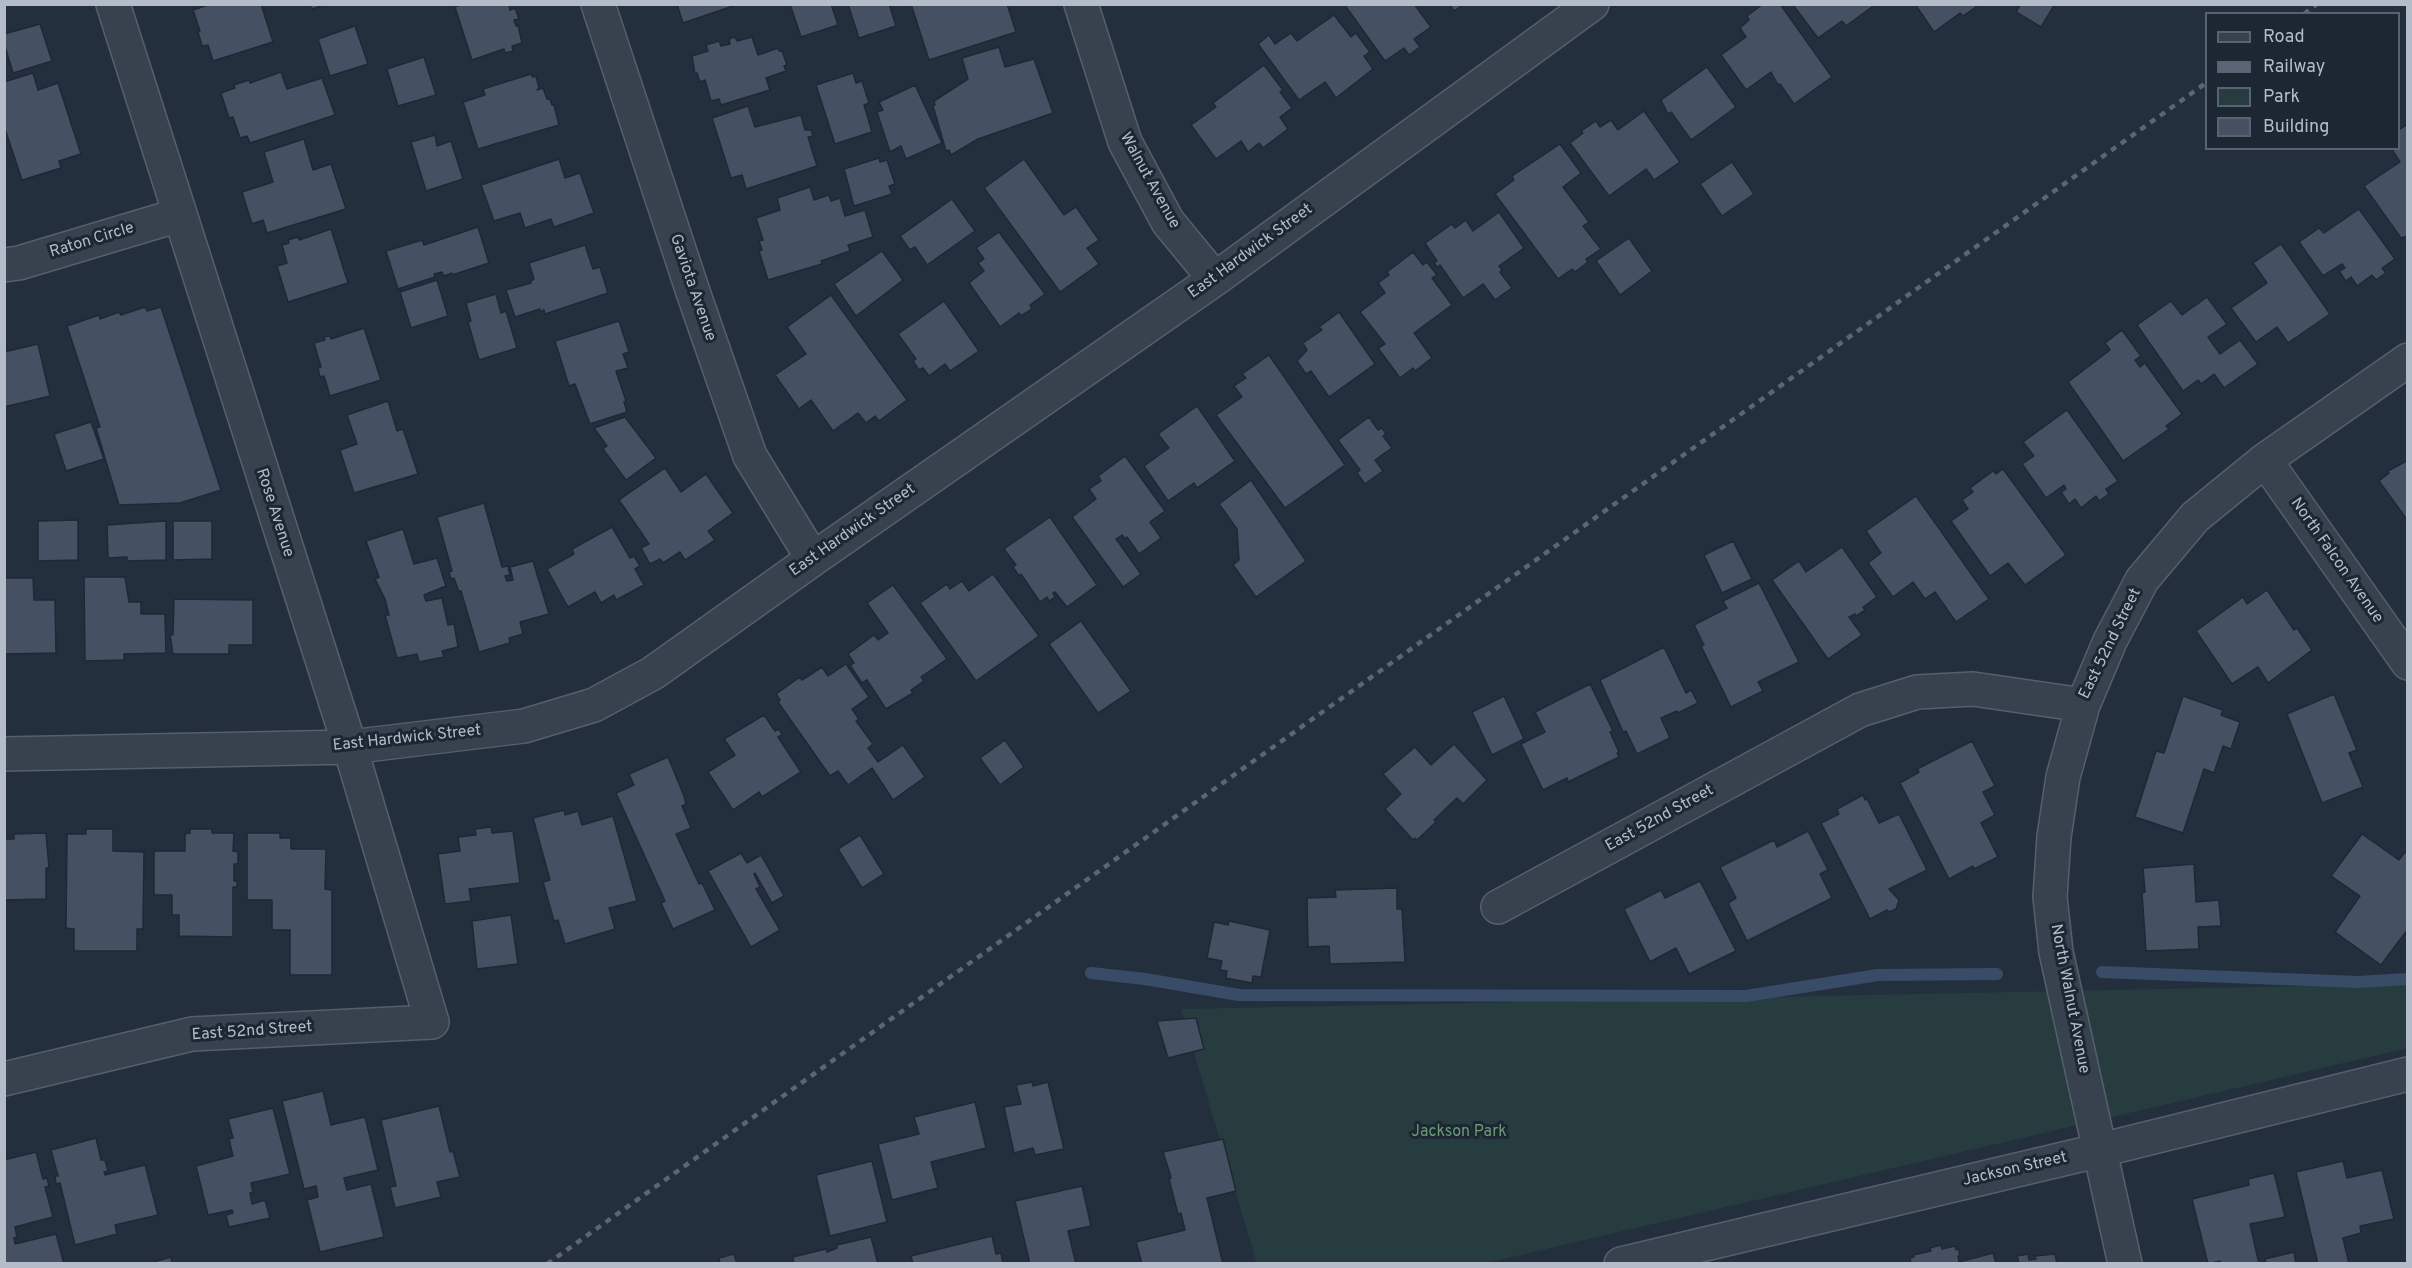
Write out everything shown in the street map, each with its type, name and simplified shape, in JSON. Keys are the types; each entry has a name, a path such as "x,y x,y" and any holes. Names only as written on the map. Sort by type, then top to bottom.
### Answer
{"street":[{"name":"Rose Avenue","path":"113,4 350,747 432,1022"},
{"name":"Gaviota Avenue","path":"598,4 750,456 813,559"},
{"name":"Walnut Avenue","path":"1081,4 1125,142 1168,222 1215,279"},
{"name":"East Hardwick Street","path":"4,754 350,747 524,726 594,705 653,673 1215,279 1592,4"},
{"name":"Raton Circle","path":"4,265 19,263 179,215"},
{"name":"East 52nd Street","path":"1498,907 1860,710 1917,692 1973,688 2083,705 2110,640 2142,580 2195,517 2265,460 2408,360"},
{"name":"North Falcon Avenue","path":"2265,460 2408,663"},
{"name":"North Walnut Avenue","path":"2083,705 2063,777 2054,837 2050,897 2056,952 2101,1150"},
{"name":"East 52nd Street","path":"4,1079 192,1034 432,1022"},
{"name":"Jackson Street","path":"1621,1263 2101,1150 2408,1074"},
{"path":"2101,1150 2125,1263"}],"green space":[{"name":"Jackson Park","path":"2407,984 2408,1048 1486,1263 1257,1264 1181,1009"}],"building":[{"path":"211,4 261,4 273,42 213,61 208,45 202,46 193,10"},
{"path":"310,4 327,4 312,9"},
{"path":"462,4 513,4 509,5 510,10 515,8 519,19 514,20 516,26 518,25 522,43 512,46 513,51 505,53 504,49 472,60 455,7"},
{"path":"677,4 739,4 683,23"},
{"path":"790,4 831,4 838,25 801,37"},
{"path":"848,4 889,4 896,26 859,38"},
{"path":"911,4 1007,4 1016,32 929,60"},
{"path":"1344,4 1414,4 1431,27 1414,39 1420,47 1409,55 1404,48 1385,61"},
{"path":"1450,4 1464,4 1454,11"},
{"path":"1763,4 1780,4 1832,77 1794,104 1780,84 1778,85 1771,72 1746,90 1721,55 1746,37 1740,28 1749,20 1747,16"},
{"path":"1876,4 1846,26 1842,21 1818,38 1793,5"},
{"path":"1915,4 1975,4 1976,7 1963,16 1960,13 1934,32"},
{"path":"2021,4 2055,4 2041,27 2016,12"},
{"path":"1334,15 1351,37 1356,33 1370,52 1364,56 1373,69 1336,98 1325,82 1299,100 1258,44 1269,35 1275,44 1291,33 1297,41"},
{"path":"40,24 52,61 13,73 4,43 4,34"},
{"path":"355,26 368,64 330,76 318,39"},
{"path":"735,37 737,41 752,37 758,55 778,48 782,51 787,65 784,66 786,71 766,78 770,90 721,105 719,99 711,101 705,80 700,82 697,73 695,74 692,56 708,51 706,45 719,41 721,46 730,44 729,39"},
{"path":"999,47 1005,67 1034,59 1053,113 978,139 951,155 949,150 946,151 933,106 934,101 968,79 962,58"},
{"path":"424,57 436,95 398,106 387,69"},
{"path":"1264,65 1283,90 1280,92 1292,108 1280,117 1288,129 1263,148 1259,143 1248,152 1241,141 1216,159 1191,125 1216,107 1213,103"},
{"path":"1707,67 1736,107 1691,140 1671,112 1668,114 1661,100"},
{"path":"281,72 287,89 322,78 335,115 250,143 247,136 240,138 233,117 229,118 221,93 235,88 234,85 249,80 250,83"},
{"path":"33,73 38,90 58,83 81,154 59,161 61,168 22,180 4,126 4,82"},
{"path":"853,73 856,83 862,81 869,103 864,105 872,132 835,144 816,85"},
{"path":"531,74 533,77 536,76 539,88 537,90 543,88 547,99 550,99 554,105 559,125 478,149 463,102 485,95 483,89"},
{"path":"915,85 942,143 906,159 901,146 890,152 877,112 883,110 879,102"},
{"path":"748,106 755,127 801,115 805,130 811,130 813,136 808,137 817,166 746,189 742,175 731,178 712,118"},
{"path":"1644,111 1680,162 1654,180 1646,169 1609,196 1570,143 1583,133 1581,131 1596,121 1600,127 1611,120 1618,130"},
{"path":"2408,124 2408,236 2401,238 2364,186 2400,162 2392,150 2400,150 2400,129"},
{"path":"435,135 437,146 451,141 463,179 426,191 411,142"},
{"path":"304,139 313,170 331,164 346,209 267,233 263,220 252,224 242,192 273,182 264,152"},
{"path":"1560,144 1581,173 1563,187 1589,222 1583,226 1601,249 1586,259 1588,262 1575,272 1572,269 1558,279 1495,194 1514,180 1512,176"},
{"path":"879,158 880,162 887,160 895,184 889,186 892,194 854,206 844,169"},
{"path":"559,159 565,178 580,173 594,213 554,227 551,219 525,228 520,213 494,221 481,185"},
{"path":"1024,159 1064,215 1076,207 1099,240 1087,248 1099,264 1060,292 984,188"},
{"path":"1732,162 1754,194 1722,216 1700,184"},
{"path":"810,187 814,200 829,195 831,201 840,198 845,216 865,210 873,237 848,245 850,251 821,261 822,264 768,280 759,251 762,250 759,241 763,240 756,218 780,210 777,198"},
{"path":"952,199 975,231 927,265 915,247 910,250 900,236"},
{"path":"2359,209 2395,259 2382,268 2386,273 2376,280 2372,275 2357,286 2351,277 2346,281 2339,271 2345,268 2342,264 2323,276 2299,242 2319,228 2324,233"},
{"path":"1499,212 1524,248 1499,266 1502,270 1500,272 1512,288 1495,300 1483,284 1463,298 1440,265 1437,267 1434,263 1437,261 1425,243 1452,224 1455,228 1466,220 1473,231"},
{"path":"478,227 489,263 452,275 452,273 444,276 442,272 434,274 435,277 398,289 386,251 422,240 424,245"},
{"path":"331,229 348,283 288,302 277,266 287,263 282,245 289,243 288,240 298,237 299,240"},
{"path":"999,232 1045,294 1030,305 1032,309 1021,316 1019,313 1000,327 969,283 984,271 978,263 984,259 976,248"},
{"path":"1629,238 1652,271 1620,295 1596,261"},
{"path":"2281,244 2330,314 2288,343 2277,327 2256,342 2231,308 2267,283 2253,263"},
{"path":"585,245 593,269 600,267 608,293 545,314 544,310 540,312 540,309 515,317 506,290 531,283 534,279 529,263"},
{"path":"882,251 903,280 856,316 834,284"},
{"path":"1413,252 1423,265 1427,262 1437,275 1432,278 1452,305 1414,333 1432,358 1415,371 1413,368 1400,378 1378,348 1385,344 1360,312 1385,293 1378,283 1389,275 1387,272"},
{"path":"437,280 448,316 411,328 400,292"},
{"path":"496,294 501,313 506,311 517,348 479,360 468,322 471,321 466,303"},
{"path":"831,295 907,400 879,421 875,416 866,423 858,413 833,431 811,400 799,409 775,375 806,354 787,327"},
{"path":"2207,297 2227,324 2208,337 2220,354 2240,340 2258,364 2224,388 2214,374 2201,384 2198,380 2183,391 2137,325 2171,301 2182,315"},
{"path":"944,301 979,351 950,371 945,364 929,376 923,368 919,370 913,361 916,359 898,334"},
{"path":"145,307 147,311 161,307 221,490 180,503 119,505 96,428 100,427 67,326 99,315 100,319 119,312 121,315"},
{"path":"1339,312 1375,364 1329,397 1311,371 1306,374 1297,361 1307,350 1303,343 1322,330 1319,327"},
{"path":"619,321 629,352 623,354 628,368 616,371 626,401 624,402 627,412 590,424 575,384 569,386 555,341"},
{"path":"364,328 381,380 330,396 324,376 320,377 318,368 321,367 314,343 325,340 324,337 330,336 331,339"},
{"path":"2122,330 2141,356 2135,360 2140,367 2145,363 2182,414 2166,426 2169,429 2123,461 2068,382 2110,350 2105,343"},
{"path":"38,344 50,396 4,407 4,352"},
{"path":"1269,355 1345,465 1285,508 1216,415 1242,397 1234,386 1246,378 1242,374"},
{"path":"388,401 397,431 403,429 418,474 354,493 340,450 357,444 347,415"},
{"path":"1197,406 1235,461 1197,488 1194,483 1168,501 1144,466 1169,448 1158,434"},
{"path":"2067,410 2118,481 2106,489 2109,494 2099,501 2096,496 2081,508 2075,499 2069,504 2061,492 2066,489 2064,485 2046,498 2022,464 2034,456 2023,442"},
{"path":"625,417 656,458 626,480 603,449 607,446 594,428"},
{"path":"1369,417 1378,430 1382,428 1386,434 1383,436 1392,448 1375,460 1383,471 1365,484 1357,473 1360,470 1338,440"},
{"path":"91,422 104,459 66,471 54,434"},
{"path":"1125,456 1165,511 1150,522 1161,538 1139,554 1127,537 1125,539 1122,535 1116,539 1141,574 1123,587 1072,517 1096,499 1089,489 1101,481 1098,476"},
{"path":"2408,460 2408,521 2379,481 2389,473 2388,471"},
{"path":"665,468 681,492 706,474 733,513 708,531 715,540 685,560 680,552 663,563 660,559 650,564 641,548 649,544 619,500"},
{"path":"2003,469 2066,555 2025,585 2008,563 1990,576 1951,521 1968,509 1962,500 1973,492 1970,488 1993,471 1996,474"},
{"path":"1251,480 1306,561 1256,597 1233,565 1239,560 1237,529 1219,504"},
{"path":"1916,496 1989,599 1956,622 1935,592 1925,599 1913,582 1893,597 1868,563 1881,553 1866,531"},
{"path":"484,503 502,567 508,566 510,575 505,576 507,581 513,580 510,567 533,561 549,614 520,622 523,634 509,638 510,643 479,652 461,591 459,592 454,578 451,579 449,572 452,571 437,517"},
{"path":"1050,517 1097,585 1067,607 1055,592 1053,593 1055,597 1049,601 1047,597 1040,602 1021,574 1019,576 1013,567 1016,565 1004,549"},
{"path":"78,520 78,560 38,561 38,521"},
{"path":"166,521 166,560 127,561 127,557 108,558 107,525"},
{"path":"173,521 212,521 212,559 173,560"},
{"path":"612,527 630,558 634,556 640,566 635,569 644,585 616,600 614,595 601,603 595,592 568,607 547,569 574,554 572,549"},
{"path":"403,529 414,564 437,558 446,586 424,595 426,601 442,598 448,625 454,624 458,647 442,651 444,657 419,662 417,654 397,658 385,615 389,615 385,599 375,579 379,577 366,541"},
{"path":"1733,541 1752,579 1722,593 1704,555"},
{"path":"1842,547 1877,597 1863,607 1865,610 1856,616 1855,614 1849,617 1862,635 1828,659 1772,580 1799,561 1806,572"},
{"path":"993,574 1039,636 976,681 920,603 947,584 950,589 962,581 969,591"},
{"path":"84,577 125,577 129,602 141,602 141,614 165,614 166,653 124,654 124,660 85,661"},
{"path":"4,578 33,578 34,600 55,600 56,653 4,654"},
{"path":"1759,583 1799,662 1758,682 1763,691 1731,707 1701,646 1704,645 1694,625 1727,608 1723,601"},
{"path":"893,585 947,659 921,677 924,681 911,690 913,693 886,709 867,680 862,683 850,665 854,663 848,654 874,635 878,640 888,633 867,603"},
{"path":"2267,590 2294,630 2297,628 2312,650 2268,683 2258,667 2232,684 2196,631 2243,597 2247,604"},
{"path":"174,599 253,600 253,645 229,645 229,654 173,654 170,635 173,635"},
{"path":"1081,621 1131,691 1098,713 1049,644"},
{"path":"1664,647 1686,693 1691,690 1698,703 1661,718 1670,738 1637,754 1626,731 1623,732 1600,680"},
{"path":"846,664 869,697 852,709 859,719 856,721 873,744 868,748 878,762 903,745 925,777 893,800 872,768 848,785 838,771 830,776 778,702 780,700 776,694 800,677 802,680 822,667 828,676"},
{"path":"1590,684 1613,731 1610,732 1619,757 1568,782 1567,778 1543,790 1521,744 1545,732 1535,712"},
{"path":"2334,694 2357,750 2349,753 2363,787 2322,803 2287,714"},
{"path":"1504,696 1524,739 1492,755 1472,712"},
{"path":"2183,696 2223,710 2221,715 2240,722 2231,749 2223,746 2214,773 2204,769 2183,833 2135,817 2156,751 2164,753"},
{"path":"764,715 775,731 779,729 782,735 778,737 801,772 762,797 759,792 733,810 708,772 735,755 724,739"},
{"path":"1005,740 1024,767 1000,785 980,758"},
{"path":"1972,741 1995,786 1983,792 1995,815 1981,823 1998,857 1974,869 1973,866 1949,879 1900,783 1919,772 1917,769"},
{"path":"1454,744 1487,780 1463,804 1457,798 1434,820 1436,822 1417,840 1415,838 1413,840 1385,809 1401,794 1383,774 1415,747 1431,765"},
{"path":"668,757 684,796 686,804 682,806 691,828 676,834 699,884 702,883 715,910 673,929 661,903 665,901 616,793 634,785 629,774"},
{"path":"1863,795 1879,823 1899,814 1927,870 1889,889 1899,900 1896,909 1889,912 1887,910 1870,919 1821,823 1839,814 1837,809"},
{"path":"564,810 565,815 578,811 582,825 613,816 637,901 609,908 615,929 565,944 558,920 554,921 543,882 550,880 533,818"},
{"path":"491,827 492,833 513,831 520,883 469,889 471,901 445,904 438,854 460,851 458,837 476,835 475,829"},
{"path":"86,829 113,829 113,851 144,852 143,929 137,929 137,951 74,951 74,929 66,928 67,834 86,834"},
{"path":"190,829 212,829 212,833 234,833 233,851 238,852 238,864 234,864 234,881 237,881 237,887 233,887 233,937 179,936 179,915 172,915 172,895 154,895 154,851 185,851 185,834 190,833"},
{"path":"1808,831 1828,870 1820,874 1832,898 1747,941 1728,903 1736,898 1720,867 1774,840 1777,847"},
{"path":"46,833 49,868 46,868 46,899 4,900 4,839 14,839 14,834"},
{"path":"247,833 280,833 280,838 291,838 291,849 326,849 325,889 332,890 332,975 290,975 290,930 272,930 272,900 247,900"},
{"path":"2362,834 2399,860 2405,852 2408,854 2408,929 2381,965 2335,932 2360,896 2331,876"},
{"path":"860,835 884,874 862,888 838,849"},
{"path":"741,853 747,863 761,855 784,896 772,903 754,874 760,887 756,889 780,930 751,947 708,871"},
{"path":"2194,864 2196,902 2219,900 2221,926 2198,927 2199,949 2146,951 2142,893 2145,892 2143,868"},
{"path":"1700,881 1736,951 1689,974 1676,948 1650,962 1624,909 1661,890 1665,898"},
{"path":"1397,888 1397,909 1402,909 1405,962 1330,964 1329,946 1308,947 1307,898 1336,897 1335,890"},
{"path":"511,915 518,964 477,969 472,921"},
{"path":"1229,921 1270,930 1261,977 1253,976 1252,983 1226,978 1227,971 1220,970 1222,961 1207,958 1214,922 1228,925"},
{"path":"1196,1018 1204,1049 1168,1058 1157,1021"},
{"path":"1032,1082 1033,1086 1048,1082 1064,1149 1035,1155 1033,1148 1014,1153 1004,1107 1021,1104 1016,1085"},
{"path":"323,1091 331,1125 365,1117 378,1170 344,1178 347,1190 371,1184 384,1237 320,1252 307,1200 318,1197 316,1186 304,1189 282,1101"},
{"path":"975,1102 986,1148 931,1162 938,1188 892,1200 878,1144 919,1134 914,1117"},
{"path":"439,1106 450,1152 453,1151 460,1177 437,1182 441,1197 395,1208 390,1187 396,1186 381,1120"},
{"path":"273,1108 290,1174 251,1183 252,1204 265,1200 270,1218 229,1227 226,1215 233,1213 232,1210 208,1215 196,1166 233,1156 229,1139 233,1138 228,1119"},
{"path":"96,1138 101,1160 105,1160 108,1171 104,1172 105,1175 145,1165 158,1215 115,1225 117,1234 75,1245 60,1183 56,1184 55,1176 58,1176 51,1150"},
{"path":"1223,1139 1236,1191 1207,1198 1223,1264 1142,1264 1136,1242 1185,1230 1181,1213 1178,1214 1163,1152"},
{"path":"36,1152 43,1179 47,1178 49,1186 45,1187 53,1217 15,1227 17,1237 14,1238 15,1244 56,1234 64,1264 4,1264 4,1160"},
{"path":"872,1161 887,1222 830,1236 816,1175"},
{"path":"2343,1161 2347,1178 2382,1170 2394,1219 2360,1226 2361,1233 2343,1238 2349,1264 2318,1264 2296,1172"},
{"path":"2274,1173 2285,1217 2250,1224 2259,1264 2221,1264 2220,1261 2208,1264 2192,1199 2249,1185 2248,1179"},
{"path":"1082,1186 1091,1226 1068,1231 1076,1264 1030,1264 1015,1201"},
{"path":"992,1236 996,1254 1001,1253 1003,1264 913,1264 911,1256"},
{"path":"871,1237 878,1264 794,1264 793,1257 826,1249 827,1252 837,1248 837,1245"},
{"path":"1941,1245 1942,1249 1955,1246 1956,1250 1958,1248 1959,1262 1993,1253 1996,1264 1911,1264 1910,1258 1914,1257 1913,1255 1931,1251 1930,1248"},
{"path":"2294,1252 2296,1264 2266,1264 2265,1259"},
{"path":"734,1254 737,1264 720,1264 719,1258"},
{"path":"2028,1254 2029,1260 2036,1259 2035,1256 2055,1254 2057,1264 2015,1264 2019,1263 2017,1256"},
{"path":"171,1257 172,1264 146,1264"}],"waterway":[{"path":"2102,972 2358,982 2408,979"},
{"path":"1091,973 1145,979 1239,995 1746,996 1878,975 1997,974"}],"railway":[{"path":"2307,12 2317,4"},
{"path":"547,1264 2205,84"}]}
